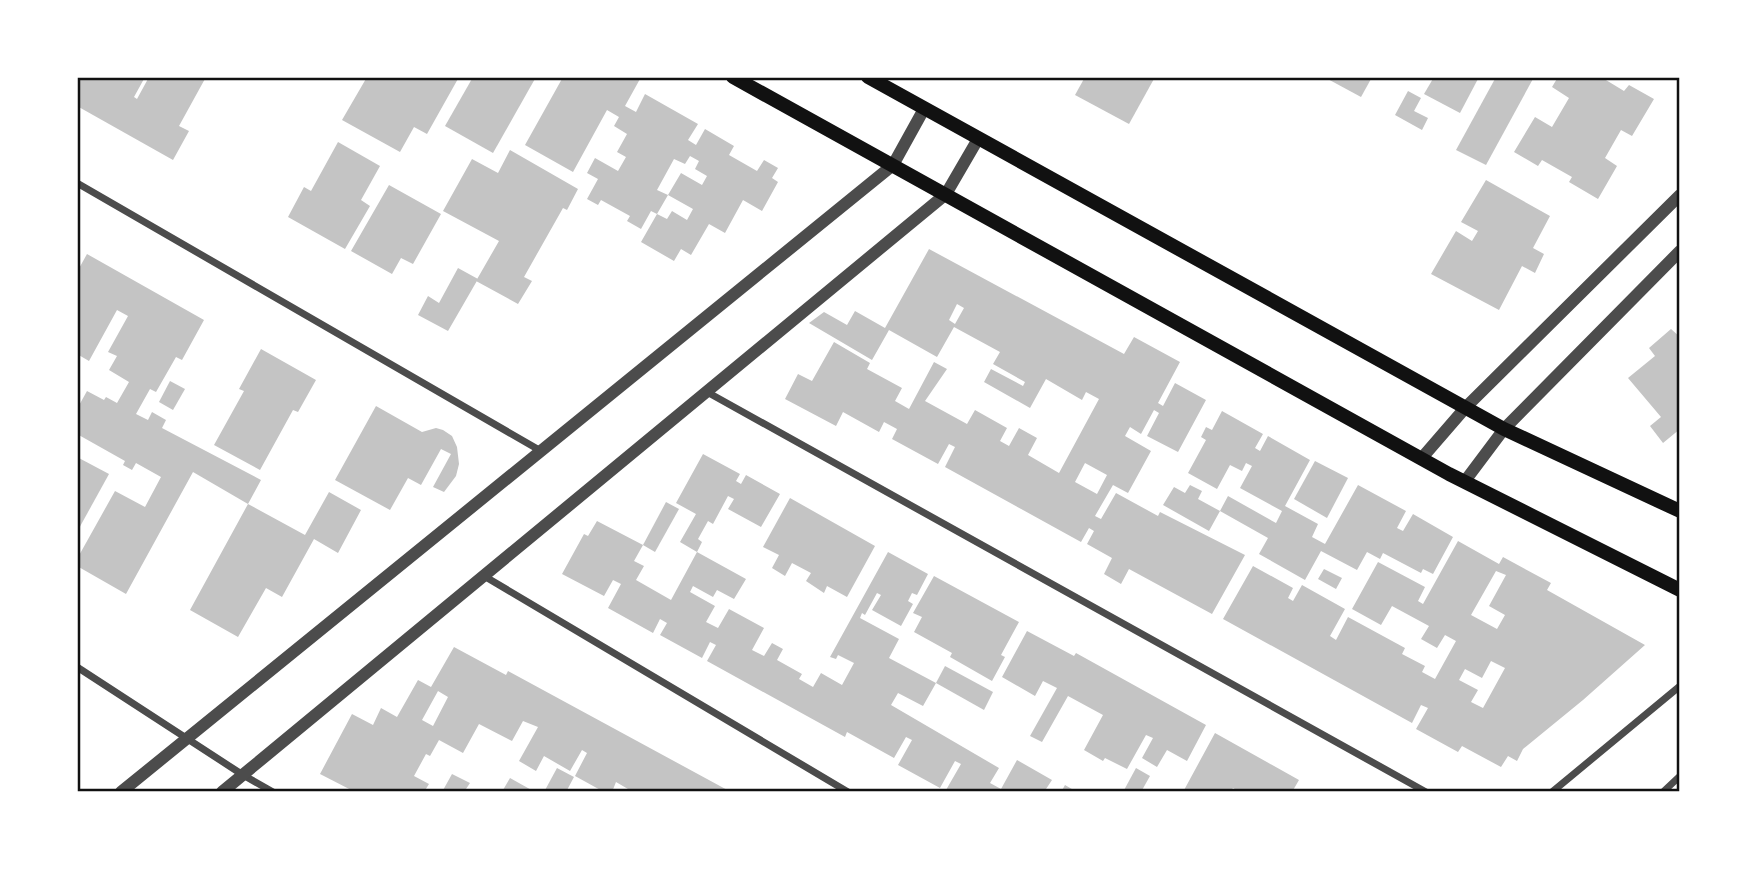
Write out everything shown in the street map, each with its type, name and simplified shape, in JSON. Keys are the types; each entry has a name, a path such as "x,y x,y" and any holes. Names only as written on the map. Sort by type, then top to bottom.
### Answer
{"main road":[{"path":"733,77 1421,459 1680,590"},
{"path":"868,77 1504,429 1680,511"}],"street":[{"path":"121,792 893,165 924,109"},
{"path":"222,792 946,194 978,139"},
{"path":"77,183 541,451"},
{"path":"1421,459 1466,407 1680,195"},
{"path":"1465,481 1504,429 1680,251"},
{"path":"707,391 1426,792"},
{"path":"484,576 848,792"},
{"path":"77,667 273,792"},
{"path":"1552,792 1680,686"},
{"path":"1663,792 1680,776"}],"building":[{"path":"77,77 145,77 134,97 137,99 149,77 206,77 179,126 189,131 173,160 77,106"},
{"path":"367,77 459,77 427,134 414,127 400,152 342,120"},
{"path":"473,77 536,77 493,153 445,126"},
{"path":"563,77 603,77 609,80 610,77 637,77 640,79 625,106 636,112 645,94 698,124 688,140 696,145 705,129 734,146 729,155 757,171 764,160 778,168 772,178 778,182 762,211 743,200 725,233 709,224 691,255 681,249 674,261 641,242 657,214 651,211 641,229 627,221 630,216 601,200 598,205 587,199 598,179 587,173 595,158 618,171 626,157 617,152 627,134 614,126 619,117 607,110 573,172 525,145","holes":["690,156 699,161 695,169 707,176 702,185 681,173 668,195 657,190 674,159 685,164","668,195 693,209 687,220 672,211 667,219 657,214"]},
{"path":"1085,77 1155,77 1129,124 1075,95"},
{"path":"1324,77 1367,77 1371,79 1361,97"},
{"path":"1434,77 1479,77 1460,113 1424,94"},
{"path":"1496,77 1534,77 1486,165 1456,150"},
{"path":"1558,77 1601,77 1624,91 1629,85 1654,99 1632,136 1621,130 1605,158 1617,166 1598,199 1569,182 1572,177 1542,160 1538,166 1514,152 1535,117 1552,127 1569,98 1552,87"},
{"path":"1408,91 1421,98 1414,111 1428,118 1422,130 1395,115"},
{"path":"338,142 380,166 361,200 370,206 345,249 288,217 304,187 311,191"},
{"path":"510,150 578,189 567,210 563,208 524,277 532,281 518,304 476,281 499,241 443,211 472,159 498,173"},
{"path":"1486,180 1550,216 1533,248 1544,254 1535,273 1522,266 1499,310 1431,274 1456,231 1472,241 1478,231 1461,222"},
{"path":"389,185 441,214 413,264 401,258 392,274 351,251"},
{"path":"929,249 1124,354 1134,337 1180,362 1158,403 1163,406 1175,383 1206,400 1178,452 1147,436 1159,413 1154,410 1141,434 1130,427 1125,436 1151,451 1128,493 1113,485 1095,516 1101,519 1116,493 1158,516 1160,512 1245,555 1212,614 1129,569 1121,584 1104,574 1112,558 1087,544 1094,531 1089,528 1081,542 945,467 955,447 949,444 938,464 892,439 897,429 884,422 879,432 843,412 836,426 785,399 798,374 812,381 834,342 870,363 867,369 902,388 895,401 909,409 934,362 947,369 925,401 967,424 975,410 1007,428 1000,441 1009,446 1019,428 1037,438 1028,455 1059,473 1099,399 1086,392 1082,400 1046,379 1030,408 984,382 991,369 1023,386 1025,382 993,364 1000,352 954,327 937,357 889,330 872,360 809,323 824,312 847,325 855,311 885,328","holes":["957,304 964,308 955,324 949,320","1085,463 1107,475 1097,494 1075,482"]},
{"path":"87,254 204,320 182,360 176,357 156,392 150,389 136,414 148,420 152,412 166,420 162,428 261,480 248,504 193,472 126,594 77,566 77,559 115,491 145,507 161,477 136,463 132,470 123,465 125,461 77,434 77,409 87,391 117,403 129,382 109,370 117,356 108,352 128,316 117,310 89,361 77,354 77,272"},
{"path":"458,268 478,279 448,331 418,315 428,296 439,303"},
{"path":"1671,329 1680,337 1680,429 1663,443 1650,426 1661,417 1628,378 1655,356 1649,348"},
{"path":"261,349 316,380 298,412 293,410 260,470 214,445 244,391 239,389"},
{"path":"170,381 185,389 173,410 159,402"},
{"path":"376,406 422,432 436,428 452,436 457,447 459,464 456,476 444,492 433,487 451,454 441,449 421,485 408,478 390,510 335,480"},
{"path":"1222,411 1263,434 1255,448 1260,451 1268,436 1310,460 1285,506 1318,524 1312,537 1325,544 1358,485 1406,511 1397,528 1403,531 1413,514 1453,537 1433,574 1423,569 1421,573 1383,553 1380,559 1367,552 1357,570 1321,551 1305,580 1259,554 1268,538 1220,511 1228,496 1276,523 1282,511 1240,488 1252,466 1246,463 1242,471 1230,465 1217,489 1188,473 1206,440 1201,437 1206,427 1212,430"},
{"path":"703,454 740,474 736,481 741,484 746,475 780,494 761,527 728,509 734,499 728,496 713,524 708,521 698,539 702,542 697,552 680,542 696,514 676,503"},
{"path":"77,457 109,474 77,532"},
{"path":"1315,461 1348,478 1327,518 1294,499"},
{"path":"1190,485 1202,491 1198,499 1220,511 1209,531 1163,505 1174,487 1185,493"},
{"path":"329,492 361,510 338,553 314,539 282,597 266,588 238,637 190,610 248,504 305,535"},
{"path":"790,498 875,546 847,597 827,586 824,593 806,581 811,573 792,563 785,576 772,568 779,555 763,547"},
{"path":"666,502 679,509 655,552 643,545"},
{"path":"597,521 643,545 634,561 644,566 636,580 671,600 697,552 746,579 734,599 717,590 713,597 693,586 690,592 715,606 706,622 718,628 729,609 764,628 752,650 764,656 772,643 783,649 777,660 802,674 799,679 813,687 821,673 842,685 854,663 838,655 836,659 830,657 888,552 928,574 917,595 912,593 908,601 913,604 901,626 872,610 881,595 877,593 865,615 862,613 860,618 899,639 889,658 936,683 923,706 898,693 891,705 999,768 990,783 1001,789 1017,760 1052,780 1046,789 1051,792 950,792 946,790 961,764 955,761 940,788 898,765 912,740 906,737 894,758 847,732 845,737 707,661 716,645 710,642 702,658 660,635 667,623 660,619 653,633 608,608 621,584 613,580 604,596 562,574 584,534 588,536"},
{"path":"1458,541 1499,564 1503,557 1551,583 1547,590 1645,645 1523,749 1517,761 1508,756 1501,767 1462,746 1458,752 1416,729 1428,708 1421,705 1412,723 1223,619 1253,566 1293,588 1288,598 1293,601 1302,585 1345,609 1330,636 1336,640 1348,617 1405,648 1402,654 1425,666 1422,672 1435,679 1456,641 1445,635 1437,648 1421,639 1429,626 1392,606 1381,625 1352,609 1378,562 1425,587 1418,601 1423,604","holes":["1496,571 1506,575 1489,606 1505,615 1497,629 1471,615","1491,661 1505,668 1483,708 1471,702 1478,690 1459,680 1465,669 1482,678"]},
{"path":"1324,569 1342,578 1336,589 1318,579"},
{"path":"934,576 1019,622 1001,655 1005,657 992,681 950,657 952,653 914,632 922,617 913,613"},
{"path":"1027,631 1074,656 1076,653 1206,725 1187,761 1167,750 1157,767 1142,758 1153,738 1146,735 1127,769 1105,758 1103,761 1084,750 1103,715 1068,696 1042,742 1030,736 1057,688 1043,681 1035,696 1002,677"},
{"path":"454,647 506,675 508,671 731,792 626,792 628,789 616,782 612,792 604,792 575,776 587,753 582,750 570,771 544,756 536,771 519,761 538,727 523,721 512,741 479,724 463,753 439,740 430,756 426,754 414,776 429,784 424,792 355,792 320,774 352,714 373,725 381,708 397,717 418,680 431,687","holes":["438,691 448,697 433,726 422,720"]},
{"path":"945,666 993,692 984,710 936,683"},
{"path":"1215,733 1299,780 1292,792 1240,792 1233,788 1230,792 1183,792"},
{"path":"557,768 574,777 566,792 544,792"},
{"path":"1136,768 1150,776 1141,792 1123,792"},
{"path":"452,774 470,783 466,789 471,792 442,792"},
{"path":"510,778 535,792 503,790"},
{"path":"1065,785 1077,792 1061,792"}]}
